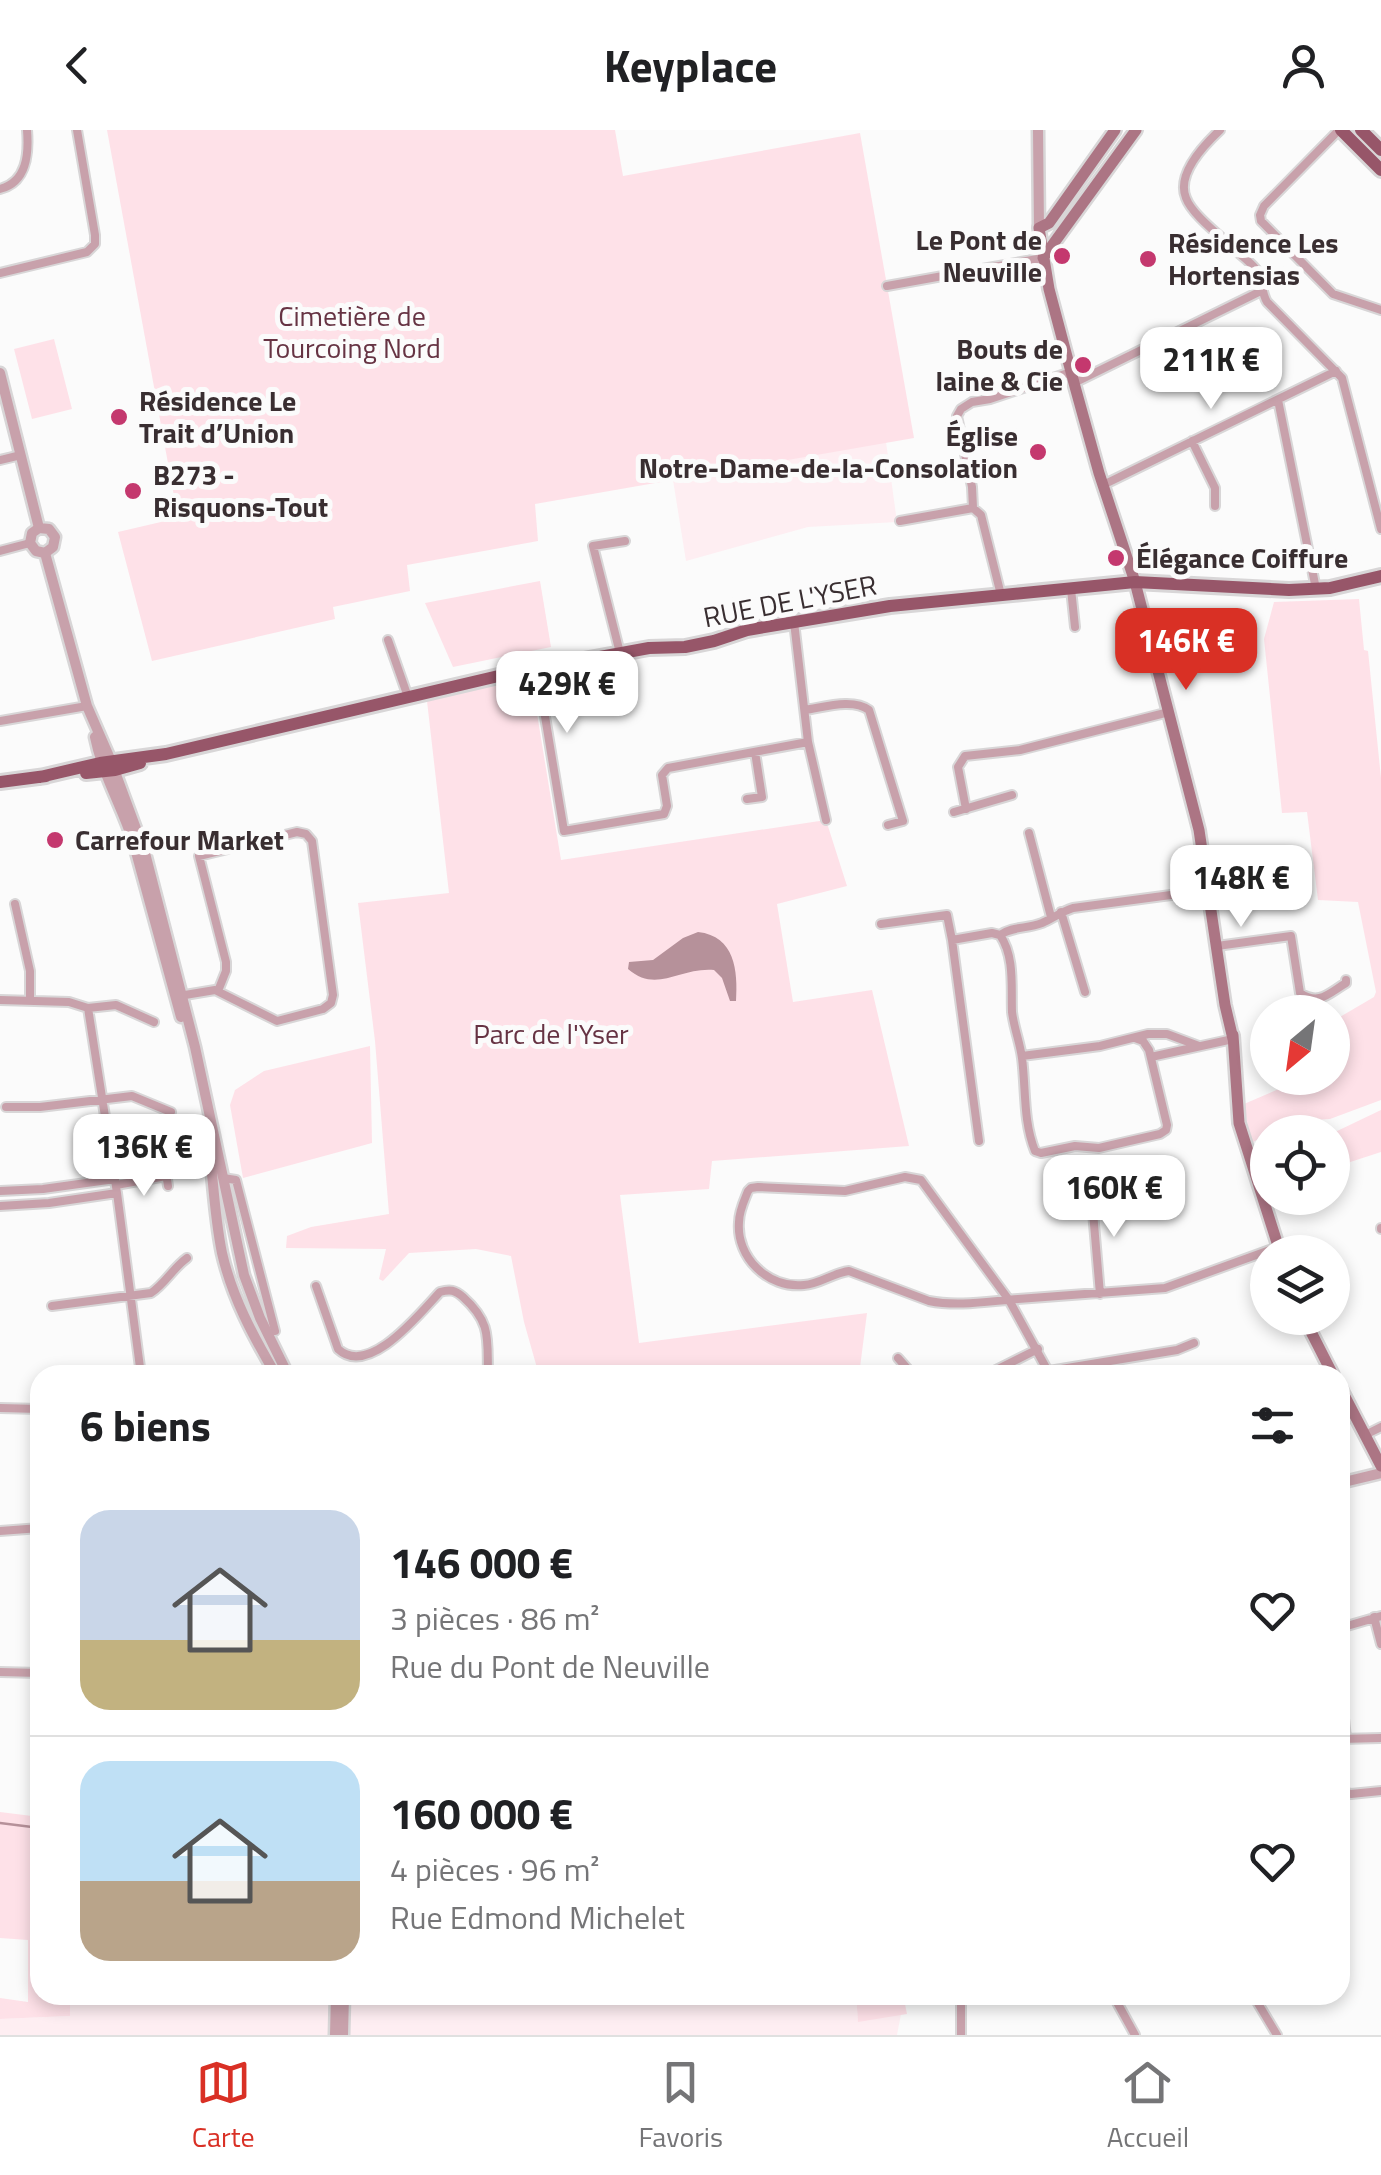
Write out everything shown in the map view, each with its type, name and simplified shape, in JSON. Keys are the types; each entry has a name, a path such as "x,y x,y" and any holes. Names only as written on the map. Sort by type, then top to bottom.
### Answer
{"main road":[{"path":"1115,130 1050,223 1039,228 1043,258 1200,830 1233,1039 1239,1123 1274,1235"},
{"path":"1043,258 1136,130"},
{"path":"1340,130 1381,170"},
{"path":"1360,130 1381,150"},
{"name":"RUE DE L'YSER","path":"0,782 166,754 537,668 649,648 685,647 747,630 890,606 1135,582 1264,590 1316,589 1381,576"},
{"path":"1313,1335 1329,1365"},
{"path":"1350,1407 1381,1470"}],"street":[{"path":"0,190 14,184 22,173 28,154 27,130"},
{"path":"0,273 87,252 93,247 96,235 77,130"},
{"path":"1038,130 1039,228"},
{"path":"1220,130 1194,161 1186,179 1187,202 1257,271 1267,302 1342,378 1381,530"},
{"path":"1340,130 1261,210 1261,221 1333,294 1381,310"},
{"path":"888,286 1043,258"},
{"path":"1001,595 981,515 973,508 957,424 959,412 972,402 1073,377 1261,292"},
{"path":"1103,485 1336,371"},
{"path":"0,374 39,528"},
{"path":"1278,400 1316,589"},
{"path":"1192,441 1213,484 1216,506"},
{"path":"0,460 21,455"},
{"path":"900,522 973,508"},
{"path":"39,528 50,530 55,537 53,547 45,552 36,552 30,543 32,533 39,528"},
{"path":"620,653 594,546 625,541"},
{"path":"0,551 30,543"},
{"path":"45,552 89,711 179,996 244,1275 283,1365"},
{"path":"1071,588 1075,627"},
{"path":"794,622 808,742 826,820"},
{"path":"388,640 408,697"},
{"path":"537,668 564,832 662,815 667,809 662,778 666,769 808,742"},
{"path":"805,710 855,704 869,710 903,820 888,825"},
{"path":"0,721 89,711"},
{"path":"966,809 958,771 965,756 1020,750 1169,712"},
{"path":"748,799 762,796 755,752"},
{"path":"954,812 1012,795"},
{"path":"179,996 218,991 277,1021 331,1004 333,995 312,841 306,834 297,832 199,856 226,962 218,991"},
{"path":"1029,833 1050,917"},
{"path":"1000,936 1061,912 1212,890"},
{"path":"15,904 30,971 30,1001"},
{"path":"1061,912 1085,992"},
{"path":"881,924 947,916 979,1142"},
{"path":"952,940 992,933 1000,936 1007,947 1032,1148 1040,1153 1075,1146 1099,1148 1164,1132 1167,1125 1146,1044 1134,1038"},
{"path":"1220,946 1291,936 1300,994 1311,1000 1346,984 1346,980"},
{"path":"179,996 210,1152 219,1237 243,1314 271,1365"},
{"path":"0,1000 69,1002 88,1008 116,1005 154,1022"},
{"path":"88,1008 140,1365"},
{"path":"1022,1056 1100,1046 1148,1034 1164,1034 1198,1046"},
{"path":"1150,1057 1233,1039"},
{"path":"6,1107 136,1096 171,1112"},
{"path":"210,1152 217,1173 236,1180 275,1331"},
{"path":"0,1206 49,1203 166,1176"},
{"path":"214,1193 222,1178"},
{"path":"1046,1365 1009,1300 927,1187 916,1178 852,1191 754,1187 748,1191 739,1220 740,1240 752,1263 772,1279 792,1285 806,1285 849,1271 930,1301 961,1303 1009,1300 1100,1294 1165,1288 1250,1260"},
{"path":"0,1192 116,1186"},
{"path":"1091,1189 1100,1294"},
{"path":"52,1306 154,1291 187,1258"},
{"path":"316,1286 338,1349 353,1357 385,1347 440,1292 456,1292 486,1325 488,1365"},
{"path":"1094,1365 1177,1350 1194,1343"},
{"path":"1006,1365 1038,1349"},
{"path":"898,1358 904,1365"},
{"path":"0,1408 30,1409"},
{"path":"1365,1435 1381,1427"},
{"path":"1350,1480 1381,1470"},
{"path":"0,1531 30,1529"},
{"path":"1350,1625 1378,1617 1381,1644"},
{"path":"0,1672 30,1673"},
{"path":"1350,1738 1381,1738"},
{"path":"1350,1794 1381,1791"},
{"path":"335,2035 336,2005"},
{"path":"343,2035 344,2005"},
{"path":"961,2005 962,2035"},
{"path":"1118,2005 1134,2035"},
{"path":"1260,2005 1277,2035"}],"shaded area":[{"path":"886,442 897,522 808,527 686,561 673,480"},
{"path":"698,932 720,940 732,957 736,1001 730,1001 722,978 714,970 659,980 628,969 629,962 653,960"},
{"path":"70,2005 857,2005 858,2021 901,2014 897,2035 0,2035 0,2019 70,2016"}],"green space":[{"name":"Cimetière de Tourcoing Nord","path":"107,130 615,130 623,176 860,133 914,438 535,504 538,541 407,565 410,591 333,607 335,619 152,661 118,532 178,518"},
{"path":"54,339 72,409 32,419 14,349"},
{"path":"540,581 551,647 453,667 425,603"},
{"path":"1359,599 1381,778 1381,1100 1341,1115 1250,1115 1250,1137 1244,1104 1265,1095 1350,1095 1350,1011 1376,992 1358,902 1318,900 1307,812 1282,813 1264,639 1274,602"},
{"name":"Parc de l'Yser","path":"531,677 561,860 826,820 847,886 777,904 793,1002 872,990 909,1146 712,1161 709,1189 620,1195 639,1343 867,1313 860,1365 536,1365 511,1256 476,1249 409,1253 383,1281 379,1279 386,1249 286,1248 287,1236 311,1227 389,1214 375,1041 358,903 449,893 427,701"},
{"path":"370,1046 372,1143 243,1178 230,1105 235,1090 264,1071"},
{"path":"1381,1110 1381,1152 1350,1162 1350,1125"},
{"path":"0,1812 30,1816 30,2005 70,2005 70,2016 0,2019 0,1998 28,2002 28,1940 0,1938"},
{"path":"857,2005 905,2005 907,2014 858,2022"}],"waterway":[{"path":"0,1823 30,1827"}],"place":[{"name":"Le Pont de Neuville","path":"1062,256"},
{"name":"Résidence Les Hortensias","path":"1148,259"},
{"name":"Bouts de laine & Cie","path":"1083,365"},
{"name":"Résidence Le Trait d’Union","path":"119,417"},
{"name":"Église Notre-Dame-de-la-Consolation","path":"1038,452"},
{"name":"B273 - Risquons-Tout","path":"133,491"},
{"name":"Élégance Coiffure","path":"1116,558"},
{"name":"Carrefour Market","path":"55,840"}]}
